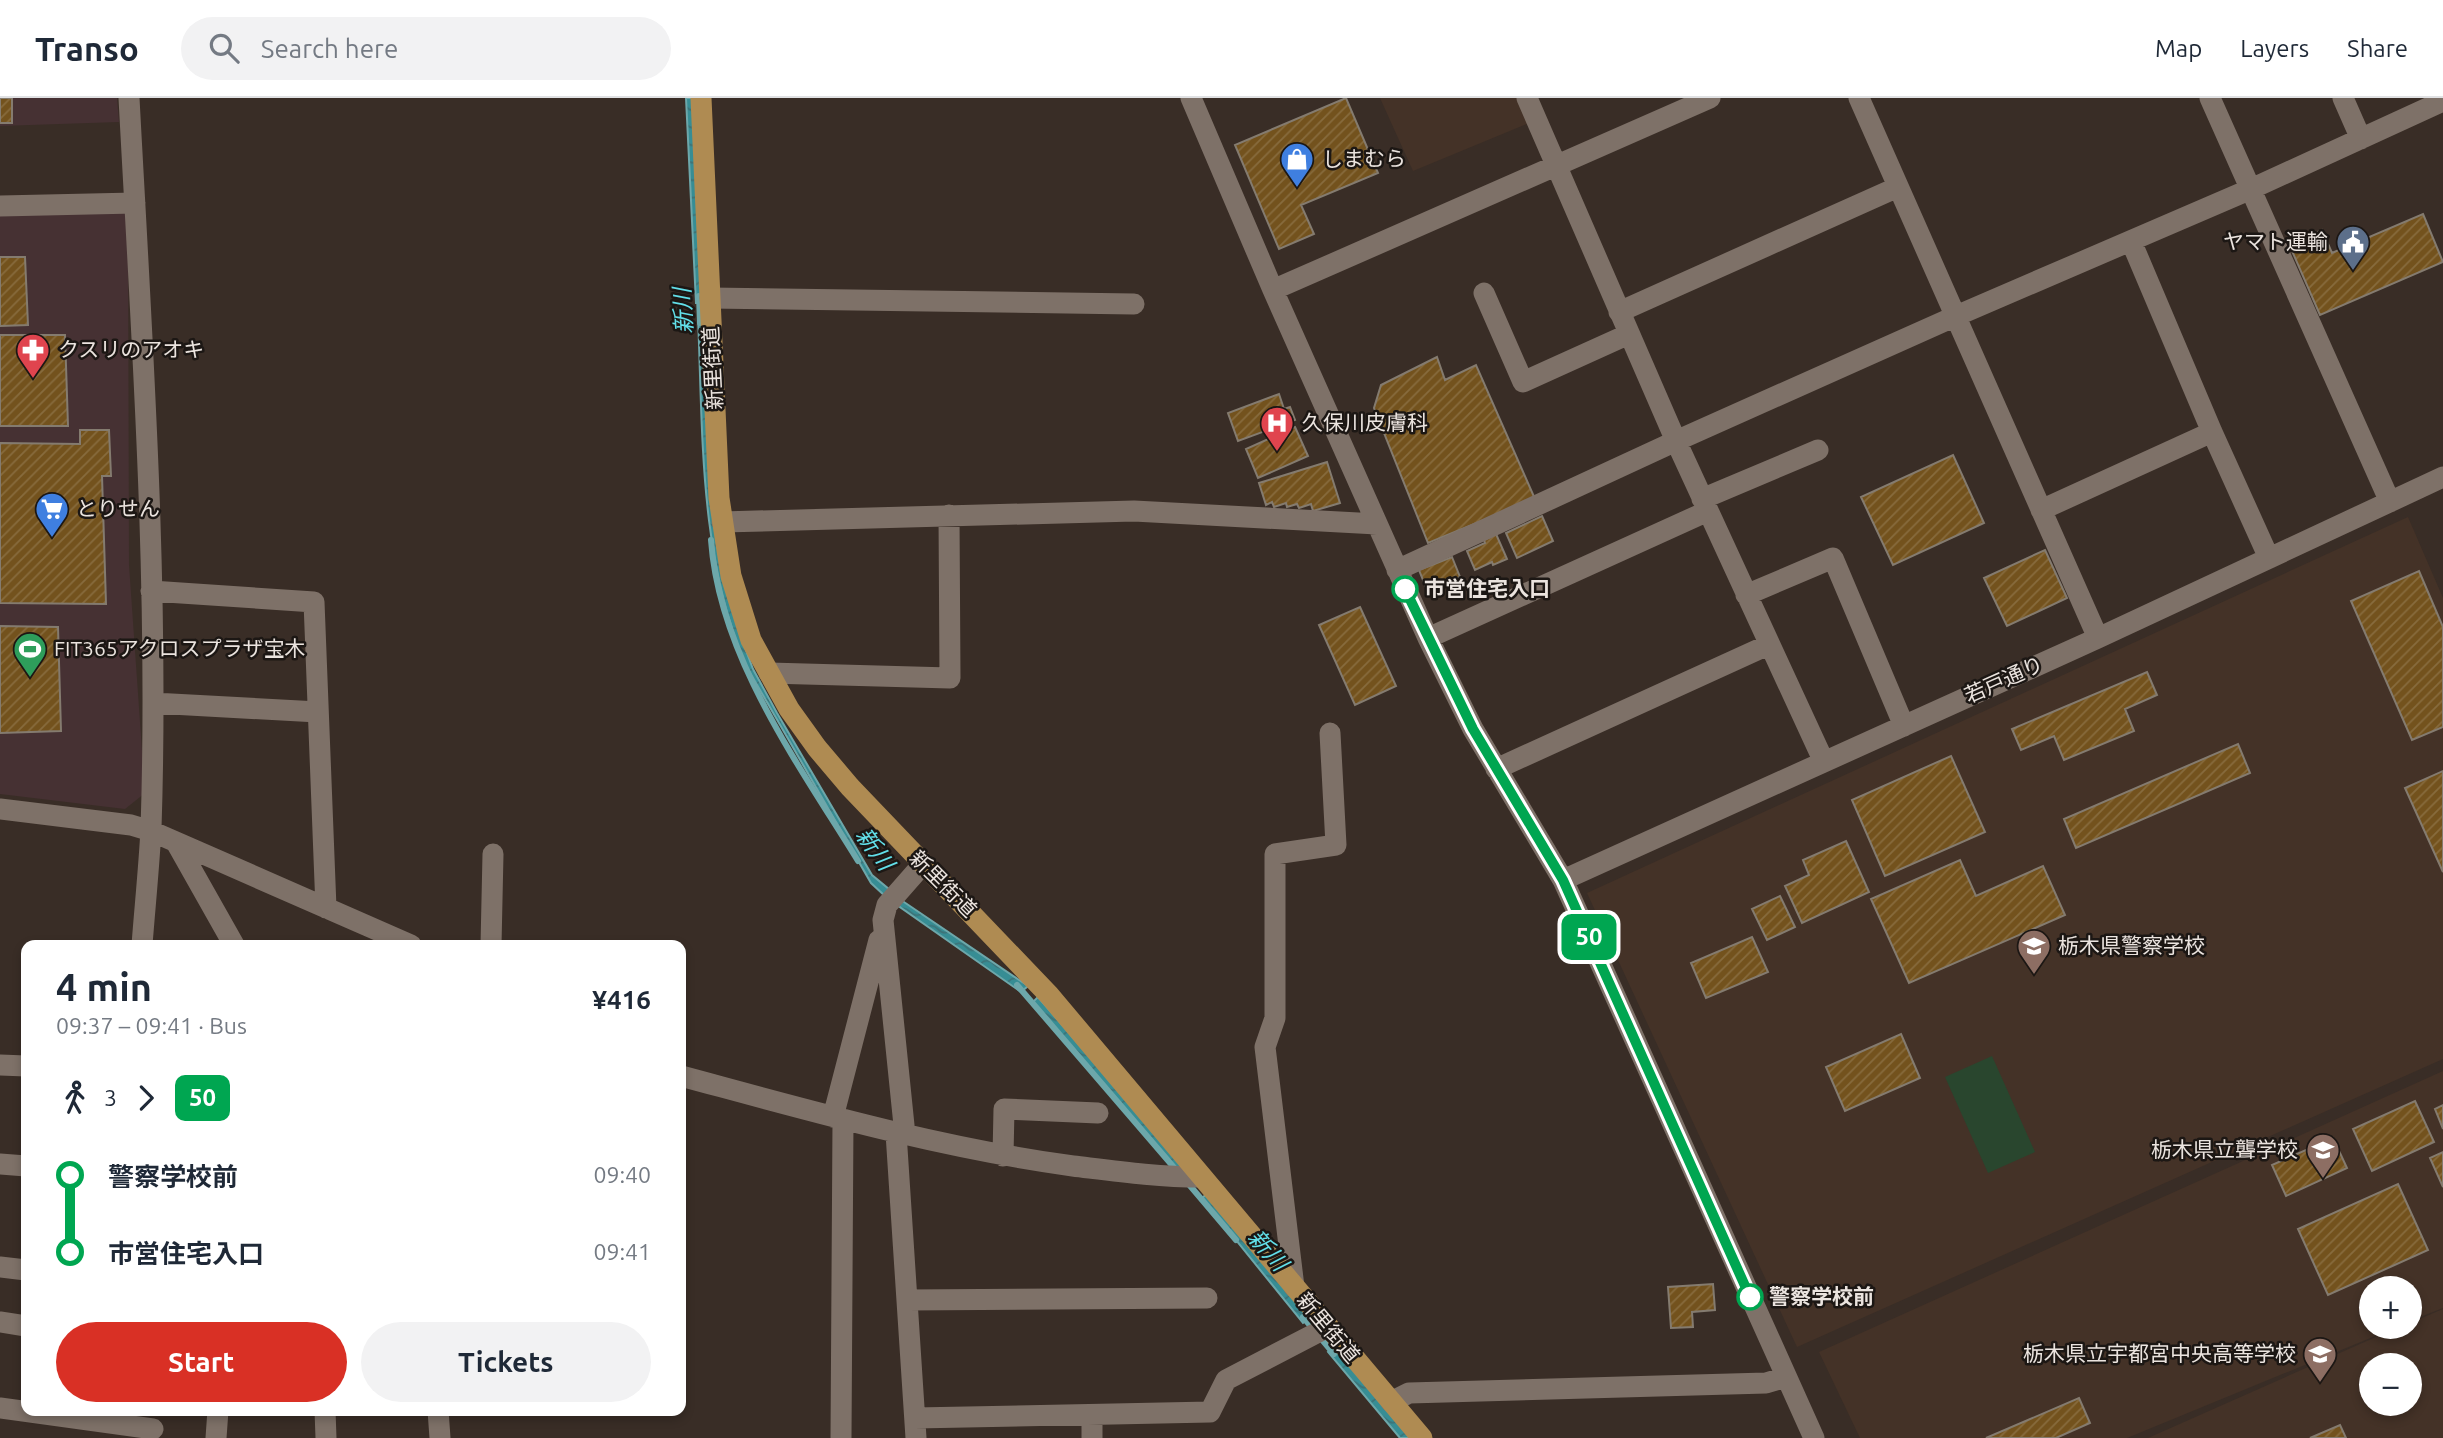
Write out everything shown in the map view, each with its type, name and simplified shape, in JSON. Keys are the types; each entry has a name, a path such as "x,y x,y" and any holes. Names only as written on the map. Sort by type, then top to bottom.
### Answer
{"main road":[{"name":"新里街道","path":"701,98 722,522 731,576 751,640 789,709 817,748 850,787 1049,995 1196,1177 1294,1287 1320,1331 1391,1402 1422,1438"}],"street":[{"path":"129,98 149,482 153,703 150,831 142,940"},
{"path":"1191,98 1428,638 1496,769 1563,880 1814,1438"},
{"path":"1527,98 1676,441 1824,762"},
{"path":"1273,290 1556,166 1682,104 1710,98"},
{"path":"1859,98 2098,638"},
{"path":"2210,98 2390,502"},
{"path":"2343,98 2361,139"},
{"path":"1397,569 1956,316 2252,190 2439,101"},
{"path":"1619,312 1898,187"},
{"path":"0,206 135,203"},
{"path":"2131,241 2269,558"},
{"path":"1484,293 1523,382 1629,334"},
{"path":"710,298 1134,304"},
{"path":"2041,510 2212,432"},
{"path":"1428,638 1818,450"},
{"name":"若戸通り","path":"1563,880 2098,638 2443,477"},
{"path":"722,522 1134,511 1377,524"},
{"path":"769,673 950,678 949,515"},
{"path":"1746,595 1833,558 1904,726"},
{"path":"151,591 314,602 326,908"},
{"path":"1496,769 1768,645"},
{"path":"153,703 318,712"},
{"path":"1294,1287 1265,1047 1275,1018 1275,854 1336,845 1330,733"},
{"path":"0,808 131,825 150,831 400,940"},
{"path":"177,844 231,940"},
{"path":"491,940 494,853"},
{"path":"841,1438 838,1118 890,905 923,864"},
{"path":"890,905 915,1428 1092,1415 1210,1412 1226,1380 1320,1331"},
{"path":"0,1065 21,1066"},
{"path":"686,1077 901,1134 1003,1156 1134,1174 1196,1177"},
{"path":"1003,1156 1004,1109 1098,1113"},
{"path":"0,1164 21,1166"},
{"path":"0,1266 21,1269"},
{"path":"907,1300 1207,1298"},
{"path":"0,1322 21,1325"},
{"path":"1391,1402 1409,1393 1766,1384 1786,1377"},
{"path":"0,1408 21,1410"},
{"path":"1092,1415 1092,1438"},
{"path":"68,1416 153,1426"},
{"path":"216,1438 218,1416"},
{"path":"326,1416 326,1438"},
{"path":"438,1416 440,1438"}],"shaded area":[{"path":"0,98 117,98 119,122 0,126"},
{"path":"1380,98 1524,98 1534,121 1413,171"},
{"path":"128,213 129,565 145,793 125,809 0,794 0,215"},
{"name":"栃木県警察学校","path":"2408,517 2443,598 2443,1059 1797,1347 1587,893"},
{"name":"栃木県立聾学校","path":"2443,1071 2443,1308 2422,1316 2422,1276 2359,1276 2359,1339 2368,1339 2127,1438 1860,1438 1819,1352"},
{"name":"栃木県立宇都宮中央高等学校","path":"2443,1309 2443,1438 2148,1438 2371,1339 2422,1339 2422,1318"}],"green space":[{"path":"1992,1056 2035,1152 1988,1173 1945,1077"}],"water":[{"path":"686,98 693,98 703,303 696,303"},
{"path":"698,317 704,317 743,642 753,669 777,713 872,875 890,890 885,896 871,883 745,664 730,622 719,580 706,494"},
{"path":"901,900 1028,986 1021,992 897,905"},
{"path":"1038,997 1184,1165 1178,1170 1033,1002"},
{"path":"1207,1194 1310,1318 1303,1323 1202,1198"},
{"path":"1334,1347 1411,1438 1400,1438 1328,1352"}],"building":[{"path":"0,98 12,98 12,123 0,123"},
{"name":"しまむら","path":"1346,98 1378,173 1301,205 1314,234 1279,249 1235,145"},
{"path":"2423,214 2443,262 2320,315 2289,244 2322,230 2332,253"},
{"path":"0,257 25,257 28,325 0,326"},
{"name":"クスリのアオキ","path":"0,335 65,335 68,426 0,426"},
{"path":"1437,357 1445,380 1476,365 1535,499 1428,543 1374,408 1381,385"},
{"path":"1279,394 1284,409 1290,407 1295,420 1238,441 1228,413"},
{"name":"久保川皮膚科","path":"1295,427 1308,456 1258,478 1246,449"},
{"name":"とりせん","path":"80,430 109,430 111,476 102,476 106,604 0,603 0,443 80,444"},
{"path":"1953,455 1984,523 1893,565 1861,497"},
{"path":"1327,462 1340,503 1313,511 1311,504 1299,508 1297,504 1287,507 1286,503 1274,507 1272,502 1266,505 1259,483"},
{"path":"1542,516 1553,541 1517,558 1506,533"},
{"path":"1496,534 1507,559 1475,570 1467,551 1485,543 1484,540"},
{"path":"2045,550 2067,598 2007,626 1984,578"},
{"path":"1452,557 1460,577 1427,590 1419,570"},
{"path":"2419,571 2443,627 2443,727 2412,740 2351,601"},
{"path":"1360,607 1396,686 1355,705 1319,625"},
{"name":"FIT365アクロスプラザ宝木","path":"0,626 58,627 61,731 0,733"},
{"path":"2147,672 2157,695 2125,709 2134,731 2064,760 2054,736 2021,750 2012,729"},
{"path":"2238,744 2250,773 2076,848 2064,819"},
{"path":"1951,756 1985,832 1885,876 1852,800"},
{"path":"2443,771 2443,872 2405,788"},
{"path":"1846,841 1869,892 1802,923 1785,886 1809,875 1803,860"},
{"path":"1960,860 1976,896 2043,866 2065,915 1909,983 1871,899"},
{"path":"1780,896 1795,927 1767,940 1752,909"},
{"path":"1752,937 1768,972 1706,998 1691,963"},
{"path":"1901,1034 1920,1078 1845,1111 1826,1067"},
{"path":"2415,1101 2434,1142 2372,1171 2353,1129"},
{"path":"2443,1105 2443,1129 2435,1109"},
{"path":"2333,1138 2347,1168 2286,1196 2272,1165"},
{"path":"2443,1152 2443,1187 2430,1158"},
{"path":"2398,1184 2428,1250 2370,1276 2359,1276 2359,1281 2328,1295 2298,1229"},
{"path":"1713,1284 1715,1310 1692,1312 1693,1327 1671,1328 1668,1287"},
{"path":"2079,1398 2090,1423 2056,1438 1986,1438"},
{"path":"2340,1425 2346,1438 2310,1438"}],"waterway":[{"name":"新川","path":"699,296 700,323"},
{"name":"新川","path":"711,540 717,583 729,626 745,667 788,748 858,861"},
{"name":"新川","path":"1017,985 1177,1171"},
{"name":"新川","path":"1186,1181 1236,1240"},
{"name":"新川","path":"1303,1317 1334,1354"}],"bus line":[{"name":"50","path":"1405,589 1473,729 1563,880 1750,1297"}],"place":[{"name":"しまむら","path":"1297,189"},
{"name":"ヤマト運輸","path":"2353,272"},
{"name":"クスリのアオキ","path":"33,380"},
{"name":"久保川皮膚科","path":"1277,453"},
{"name":"とりせん","path":"52,539"},
{"name":"市営住宅入口","path":"1405,589"},
{"name":"FIT365アクロスプラザ宝木","path":"30,679"},
{"name":"栃木県警察学校","path":"2034,976"},
{"name":"栃木県立聾学校","path":"2323,1180"},
{"name":"警察学校前","path":"1750,1297"},
{"name":"栃木県立宇都宮中央高等学校","path":"2320,1384"}]}
